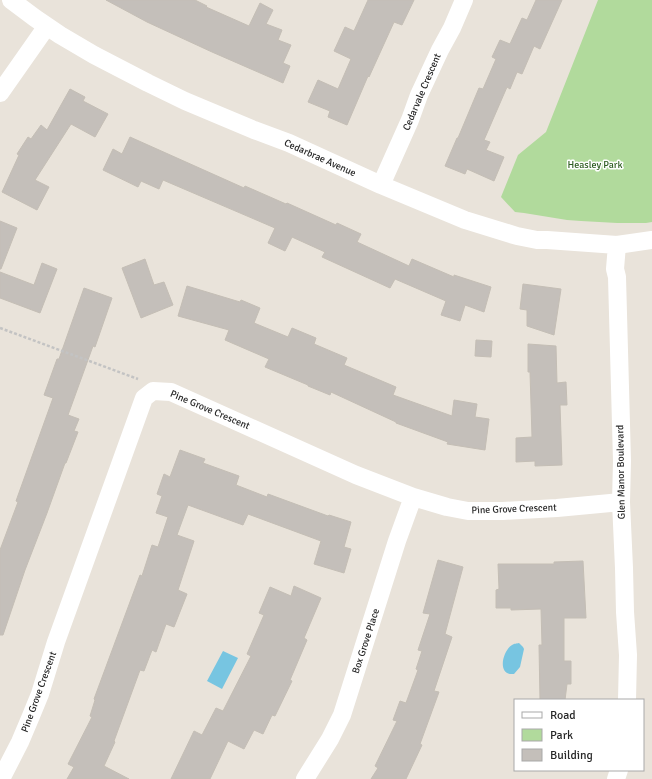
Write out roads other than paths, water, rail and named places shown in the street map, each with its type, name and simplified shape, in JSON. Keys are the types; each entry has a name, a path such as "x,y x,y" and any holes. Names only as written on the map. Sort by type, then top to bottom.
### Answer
{"street":[{"name":"Cedarbrae Avenue","path":"11,0 47,26 94,55 185,101 289,143 381,185 465,220 517,236 537,240 617,245 652,240"},
{"name":"Cedarvale Crescent","path":"381,185 410,120 419,95 464,0"},
{"path":"0,93 47,26"},
{"name":"Glen Manor Boulevard","path":"617,245 615,269 617,277 622,461 621,502 628,655 627,699"},
{"name":"Pine Grove Crescent","path":"1,779 20,742 40,694 56,642 144,398 153,391 171,392 356,475 447,507 468,511 557,508 621,502"},
{"name":"Box Grove Place","path":"305,779 330,739 342,715 397,541 413,496"}],"water":[{"path":"519,643 524,649 520,667 514,674 508,674 503,667 504,657 506,652 513,644"},
{"path":"223,651 238,658 222,689 207,681"}],"park label":[{"name":"Heasley Park","path":"595,165"}]}
